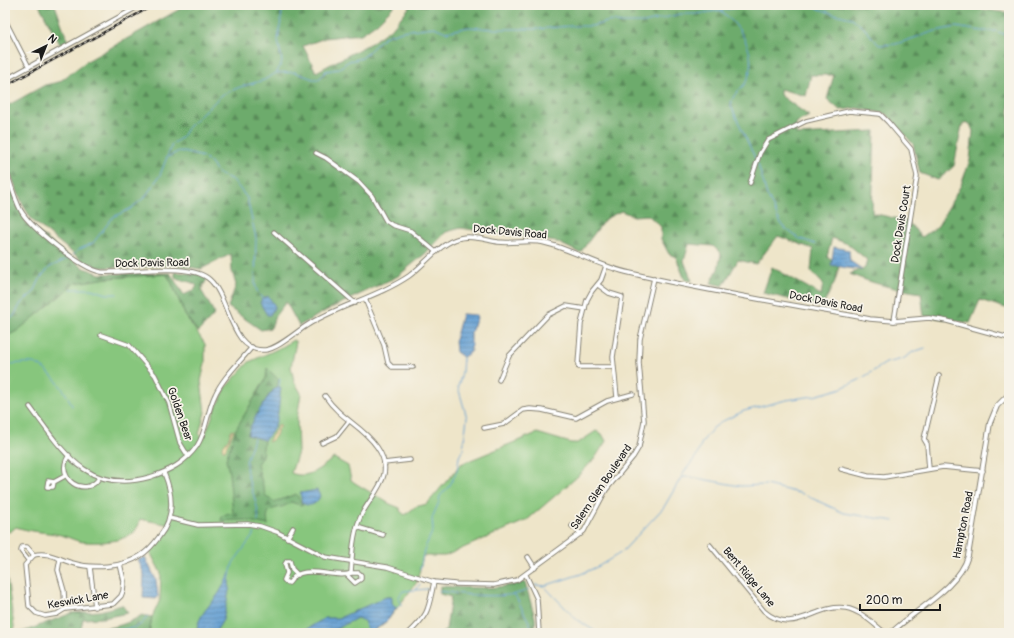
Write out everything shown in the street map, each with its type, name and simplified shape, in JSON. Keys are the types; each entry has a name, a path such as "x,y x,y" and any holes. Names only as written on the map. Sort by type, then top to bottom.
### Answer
{"main road":[{"name":"Hampton Road","path":"891,633 955,579 962,571 968,556 993,415 1002,400 1009,394"}],"street":[{"path":"5,80 138,6"},
{"path":"5,20 29,67"},
{"name":"Dock Davis Court","path":"750,183 760,152 768,140 806,121 849,111 880,114 911,149 917,176 894,321"},
{"path":"316,153 326,158 359,182 372,196 386,220 392,225 411,230 436,252"},
{"name":"Dock Davis Road","path":"5,170 24,215 32,224 80,263 91,270 101,272 184,270 201,273 215,286 234,328 241,338 252,347 262,350 273,348 310,323 365,299 407,277 447,243 463,237 506,242 539,241 606,266 654,278 870,319 894,321 929,318 947,321 1009,338"},
{"path":"274,232 355,303"},
{"path":"606,266 598,285 592,291 585,309 580,331 578,365 579,367 613,367"},
{"name":"Salem Glen Boulevard","path":"169,518 198,525 258,525 272,530 317,554 331,559 394,568 434,582 455,584 501,584 517,580 581,534 589,523 606,490 633,457 642,440 644,421 639,363 640,339 654,278"},
{"path":"598,285 609,293 622,297 613,367 617,397"},
{"path":"365,299 384,345 388,363 392,367 413,367"},
{"path":"499,380 509,356 548,315 566,306 585,309"},
{"name":"Golden Bear","path":"102,335 129,345 153,372 169,403 180,443 188,456"},
{"path":"30,407 60,447 85,470 99,478 112,481 135,481 164,473 179,465 188,456 200,441 213,400 219,388 252,347"},
{"path":"929,469 927,444 924,439 939,376"},
{"path":"484,428 504,424 523,410 530,409 542,410 576,418 617,397 633,394"},
{"path":"298,575 292,569 290,561 287,561 285,564 287,569 284,580 289,583 298,575 319,572 349,574 357,527 360,518 381,485 384,463 379,450 369,436 334,409 325,396"},
{"path":"322,443 336,436 349,421"},
{"path":"69,455 64,465 65,476 77,486 83,487 95,484 99,478"},
{"path":"384,463 410,460"},
{"path":"841,469 868,476 884,477 943,467 982,471"},
{"path":"34,555 27,547 22,547 21,551 28,560 34,555 45,553 60,559 90,567 120,564 135,559 146,551 162,534 169,518 171,495 164,473"},
{"path":"54,482 65,476"},
{"path":"572,526 581,534"},
{"path":"357,527 383,535"},
{"path":"287,538 293,528"},
{"name":"Bent Ridge Lane","path":"710,545 764,611 772,618 792,622 838,607 848,608 865,617 885,633"},
{"path":"528,557 535,568"},
{"path":"60,559 58,570 64,591 65,610"},
{"name":"Keswick Lane","path":"28,560 25,571 28,601 32,610 45,616 57,614 65,610 113,604 121,596 124,581 120,564"},
{"path":"90,567 95,606"},
{"path":"526,575 537,599 539,633"},
{"path":"409,633 428,613 434,582"}],"green space":[{"path":"39,5 55,5 68,42 61,46"},
{"path":"187,5 395,5 377,23 361,34 325,38 303,46 316,72 371,43 393,27 411,5 950,5 1009,13 1009,309 980,300 970,323 924,316 921,293 885,286 850,274 865,268 867,260 848,244 832,238 827,257 840,263 835,281 822,307 763,293 772,267 821,295 823,284 811,271 813,249 778,236 756,264 738,260 723,286 711,283 718,269 721,254 713,246 689,244 684,261 692,281 685,280 676,257 669,254 661,239 661,227 648,215 634,216 621,211 605,219 580,253 557,242 461,228 446,232 426,253 398,276 327,310 299,326 286,302 275,316 271,328 261,330 228,307 236,285 232,271 231,254 201,269 176,265 128,268 98,267 85,263 32,220 23,205 5,160 5,107 45,85 59,82 87,61","holes":["811,75 834,75 827,99 840,110 857,108 887,114 913,144 920,173 938,180 954,166 962,125 966,122 970,124 973,131 970,160 961,185 938,226 922,237 907,221 872,213 875,131 796,135 796,123 809,116 780,95 780,89 806,96"]},
{"path":"5,174 26,222 82,267 100,274 170,273 184,295 194,290 197,286 175,277 175,272 200,274 207,279 201,290 215,314 198,332 185,315 171,281 166,274 108,278 76,283 17,331 5,337 5,212 7,211"},
{"path":"166,274 171,281 185,315 205,344 205,363 201,381 205,412 199,434 204,438 214,412 227,386 249,362 284,346 293,340 296,342 291,367 294,381 301,393 297,419 298,452 291,473 303,475 314,472 334,458 348,466 351,480 390,504 400,508 400,511 405,515 415,507 427,504 461,464 537,433 571,443 578,443 596,431 602,434 606,441 595,458 577,477 527,520 445,556 423,556 417,582 388,620 372,633 149,633 152,617 160,600 161,573 150,552 170,525 140,519 138,527 126,537 118,540 101,542 82,542 61,535 16,527 10,532 5,531 5,333 69,285 86,280"},
{"path":"267,368 279,380 277,386 268,396 247,435 264,440 262,456 257,464 266,497 275,502 296,494 303,506 291,502 273,509 268,513 268,525 244,520 221,521 222,516 233,513 226,459 236,429 266,378"},
{"path":"5,564 15,633 5,633"},
{"path":"525,582 535,618 536,633 442,633 446,629 451,597 440,594 440,586 472,588 514,585"},
{"path":"122,605 128,613 103,618 83,619 81,629 113,627 142,615 152,617 149,633 20,633 72,613 100,611"}],"sand":[{"path":"279,424 281,426 277,430 276,435 268,442"},
{"path":"234,430 225,450 223,450 222,447 229,438 231,431"}],"water":[{"path":"834,247 849,250 850,261 862,269 831,265"},
{"path":"268,296 275,306 270,315 267,315 260,303 262,299"},
{"path":"462,314 476,315 477,318 471,332 471,352 463,357 456,352 455,340"},
{"path":"279,386 281,388 279,409 273,429 264,440 248,435 260,408 275,388"},
{"path":"317,490 320,496 315,503 308,505 302,503 300,493"},
{"path":"145,557 156,580 158,597 156,599 143,598 144,574 138,560"},
{"path":"230,573 230,586 223,620 215,633 202,633 197,628 201,617 219,593"},
{"path":"386,597 392,597 392,604 396,608 388,620 371,633 368,633 364,621 357,618 329,633 300,633 325,618 339,618"}],"waterway":[{"path":"277,72 282,62 278,40 283,5"},
{"path":"73,255 80,249 93,243 113,217 130,209 145,197 160,175 172,144 181,138 188,127 223,94 264,80 276,73 294,72 313,79 319,79 326,71 338,69 349,61 362,58 384,37 402,31 434,27 446,32 469,27 493,29 538,29 569,26 592,26 611,21 622,23 644,23 680,14 697,14 753,5"},
{"path":"808,5 834,14 852,18 864,28 879,45 896,44 935,31 956,27 982,31 996,31 1009,36"},
{"path":"721,11 741,32 749,50 750,69 748,78 744,85 736,93 731,106 756,160"},
{"path":"168,157 179,151 203,157 210,162 219,174 233,180 247,198 256,238 255,284 257,291 263,300"},
{"path":"758,164 767,195 782,226 798,238 815,244"},
{"path":"5,323 14,316 21,303 34,292 41,277 50,267 69,258"},
{"path":"71,289 91,289 107,294 117,294"},
{"path":"535,585 544,586 581,574 599,566 622,552 664,507 685,471 697,455 702,442 713,428 723,421 744,411 786,400 814,396 839,389 859,380 886,363 903,359 913,352 925,348"},
{"path":"420,570 424,550 433,530 432,518 440,496 450,485 457,471 459,457 463,449 467,418 458,387 462,372 463,357"},
{"path":"5,365 19,363 33,363 39,365 62,387 72,406"},
{"path":"279,386 280,378"},
{"path":"254,438 247,458 246,466 258,509 258,521"},
{"path":"682,477 691,477 740,486 766,485 803,494"},
{"path":"807,496 844,513 894,521"},
{"path":"229,579 233,563 255,533"},
{"path":"416,590 420,584"},
{"path":"545,587 577,620 598,633"},
{"path":"396,608 402,604 398,598 403,591 428,589"},
{"path":"439,591 498,596 521,593 529,589"},
{"path":"515,595 530,624 531,633"},
{"path":"106,633 129,629 139,625 144,622 147,616"}],"railway":[{"path":"5,86 154,5"}]}
